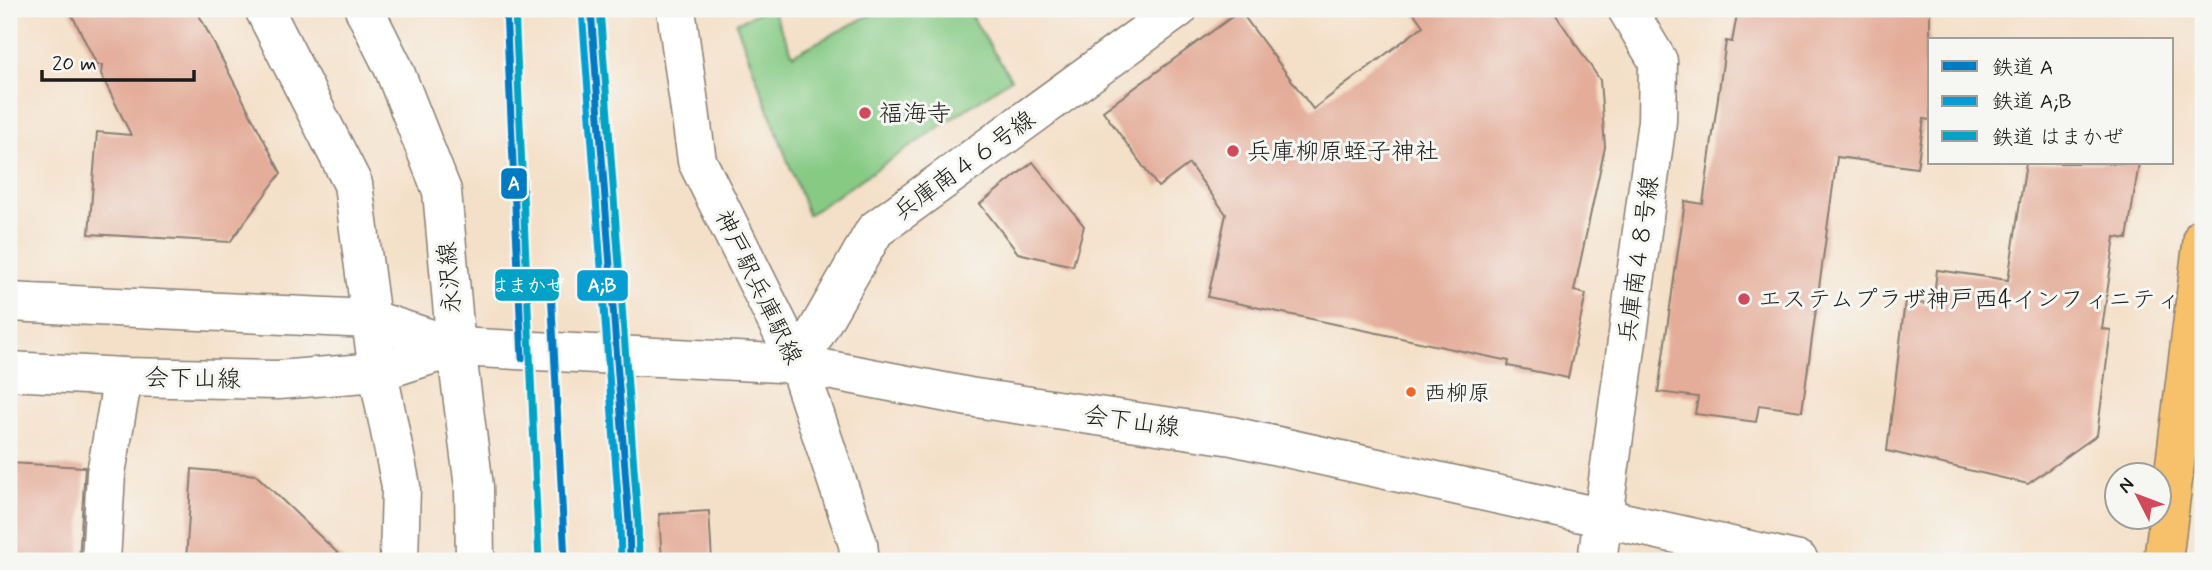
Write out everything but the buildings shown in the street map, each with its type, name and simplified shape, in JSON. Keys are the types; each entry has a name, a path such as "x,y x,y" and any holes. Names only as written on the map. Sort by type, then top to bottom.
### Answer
{"highway":[{"path":"2163,561 2203,237"}],"street":[{"path":"264,9 353,184 378,372 401,486 399,561"},
{"name":"永沢線","path":"364,9 393,67 442,191 456,347 474,487 475,561"},
{"path":"393,67 398,9"},
{"name":"神戸駅兵庫駅線","path":"676,9 697,160 798,365 858,544 860,561"},
{"name":"兵庫南４６号線","path":"798,365 875,230 1178,9"},
{"name":"兵庫南４８号線","path":"1597,561 1657,121 1658,61 1627,9"},
{"path":"9,302 370,319 456,347"},
{"name":"会下山線","path":"9,371 123,377 278,380 378,372 456,347 798,365 969,397 1232,436 1799,561"},
{"path":"101,561 106,473 123,377"}],"green space":[{"name":"福海寺","path":"766,9 772,9 793,55 881,9 967,9 1011,79 808,215 736,23"}],"rail line":[{"name":"A","path":"506,9 522,358"},
{"name":"はまかぜ","path":"515,9 539,561"},
{"name":"A","path":"591,9 630,561"},
{"name":"はまかぜ","path":"600,9 639,561"},
{"name":"A;B","path":"582,10 621,561"},
{"name":"A","path":"551,289 565,561"}],"place":[{"name":"福海寺","path":"865,113"},
{"name":"兵庫柳原蛭子神社","path":"1233,151"},
{"name":"エステムプラザ神戸西4インフィニティ","path":"1744,299"},
{"name":"西柳原","path":"1411,392"}]}
